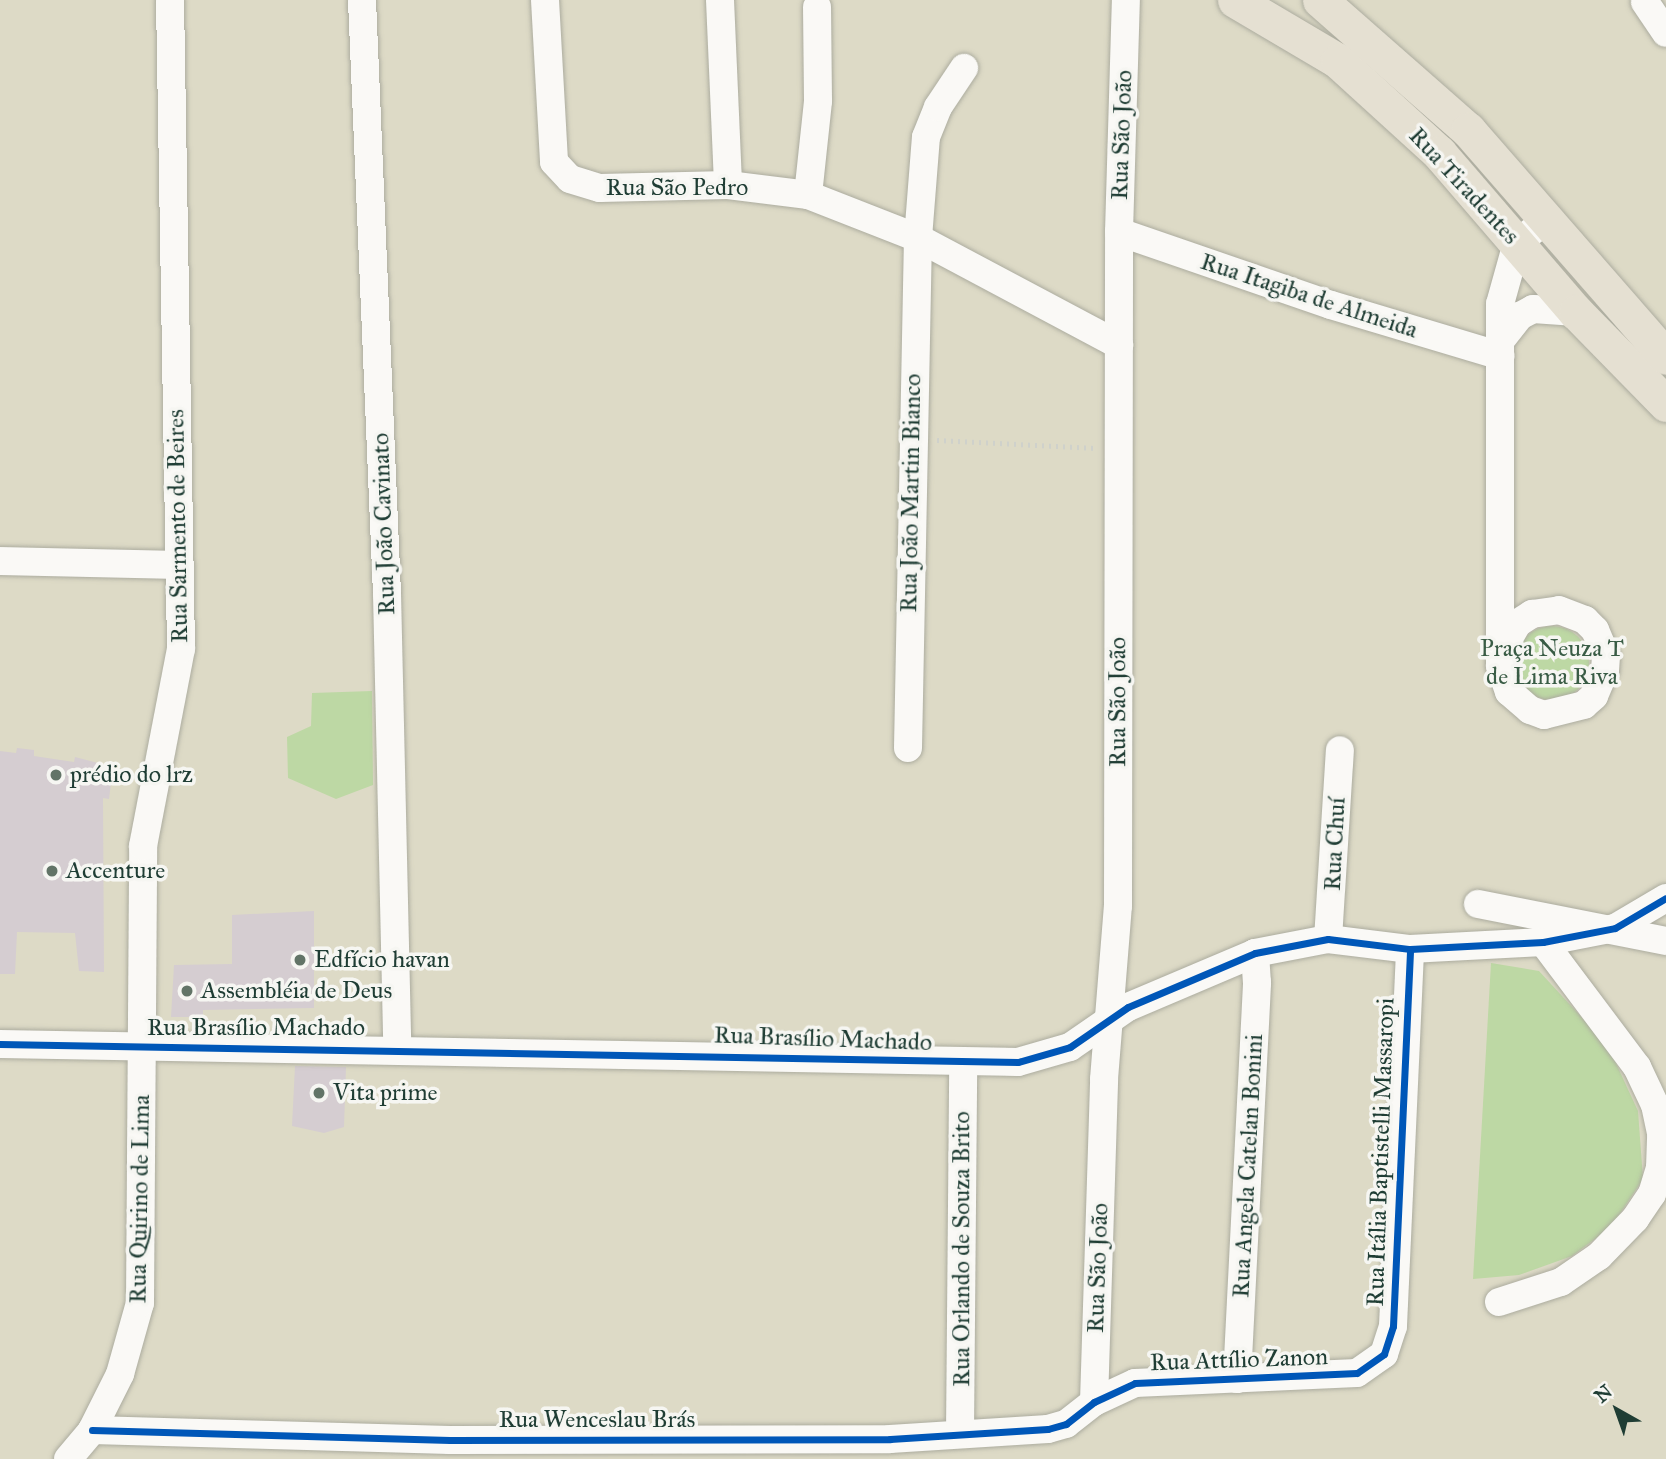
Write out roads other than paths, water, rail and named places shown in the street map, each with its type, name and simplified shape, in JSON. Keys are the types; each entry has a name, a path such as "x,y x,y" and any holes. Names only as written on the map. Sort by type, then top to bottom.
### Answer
{"main road":[{"name":"Rua Tiradentes","path":"1235,0 1268,17 1338,61 1375,93 1439,153 1576,312 1666,404"},
{"path":"1268,17 1310,0"},
{"name":"Rua Tiradentes","path":"1320,0 1468,130 1666,357"}],"street":[{"name":"Rua Sarmento de Beires","path":"143,1047 143,846 152,779 177,682 181,649 177,565 170,0"},
{"name":"Rua João Cavinato","path":"362,0 387,593 397,1048"},
{"name":"Rua São Pedro","path":"545,0 554,162 570,179 600,188 728,186 808,195 918,238 1119,345"},
{"path":"720,0 728,186"},
{"name":"Rua São João","path":"1094,1402 1104,1079 1118,906 1119,232 1126,0"},
{"path":"1645,2 1666,33"},
{"path":"808,195 818,101 817,7"},
{"path":"918,238 926,137 938,107 964,68"},
{"path":"1501,652 1518,623 1532,614 1559,610 1586,620 1595,630 1606,656 1605,670 1594,696 1565,713 1531,710 1509,692 1500,666 1502,284 1517,243 1546,220"},
{"name":"Rua Itagiba de Almeida","path":"1119,232 1318,300 1501,348"},
{"name":"Rua João Martin Bianco","path":"908,748 911,438 918,238"},
{"path":"1501,348 1520,316 1533,309 1576,312"},
{"path":"0,561 177,565"},
{"path":"1501,562 1532,614"},
{"name":"Rua Chuí","path":"1328,939 1340,750"},
{"path":"1615,928 1666,898"},
{"path":"1478,904 1615,928 1666,941"},
{"name":"Rua Brasílio Machado","path":"1031,1060 1069,1047 1128,1007 1255,953 1328,939 1410,949 1543,942 1615,928"},
{"path":"1499,1302 1561,1282 1599,1256 1635,1219 1652,1195 1660,1168 1657,1115 1637,1067 1543,942"},
{"name":"Rua Itália Baptistelli Massaropi","path":"1384,1354 1393,1326 1410,949"},
{"name":"Rua Angela Catelan Bonini","path":"1237,1379 1257,983 1255,953"},
{"name":"Rua Brasílio Machado","path":"0,1044 785,1055 963,1064 1031,1060 1088,1066 1104,1079"},
{"name":"Rua Quirino de Lima","path":"68,1459 92,1430 120,1374 141,1303 143,1047"},
{"name":"Rua Orlando de Souza Brito","path":"960,1434 963,1064"},
{"name":"Rua Attílio Zanon","path":"1094,1402 1135,1383 1357,1373 1384,1354"},
{"name":"Rua Wenceslau Brás","path":"92,1430 448,1450 890,1449 960,1434 1048,1429 1066,1424 1094,1402"}],"place":[{"name":"prédio do lrz","path":"56,775"},
{"name":"Accenture","path":"52,871"},
{"name":"Edfício havan","path":"300,960"},
{"name":"Assembléia de Deus","path":"187,991"},
{"name":"Vita prime","path":"319,1093"}],"park label":[{"name":"Praça Neuza T de Lima Riva","path":"1552,663"}]}
